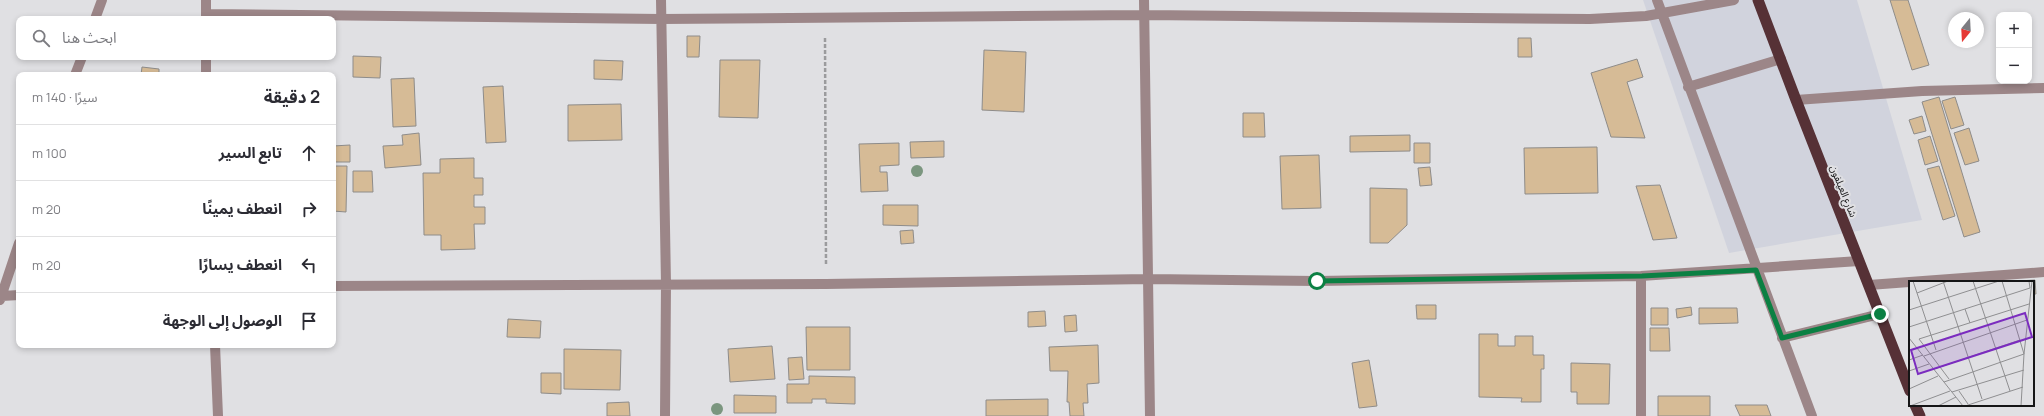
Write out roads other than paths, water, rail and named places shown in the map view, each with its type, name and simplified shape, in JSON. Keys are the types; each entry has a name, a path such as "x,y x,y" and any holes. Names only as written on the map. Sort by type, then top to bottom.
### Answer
{"highway":[{"name":"شارع العيلفون","path":"1758,0 1909,388"},
{"path":"1916,406 1920,416"}],"street":[{"path":"96,16 102,0"},
{"path":"206,0 206,16"},
{"path":"660,0 666,284 665,416"},
{"path":"1144,0 1150,416"},
{"path":"1657,0 1756,270 1812,416"},
{"path":"336,18 824,19 1144,15 1590,19 1640,16 1734,0"},
{"path":"76,72 81,60"},
{"path":"206,60 206,72"},
{"path":"1688,87 1781,60"},
{"path":"1796,100 1922,91 2044,88"},
{"path":"16,252 1,298 16,296"},
{"path":"336,286 826,284 1149,280 1317,281 1642,276 1756,270 1859,261"},
{"path":"1924,281 2044,272"},
{"path":"1641,416 1642,276"},
{"path":"1870,285 1909,282"},
{"path":"1782,338 1880,314"},
{"path":"215,348 218,416"}]}
